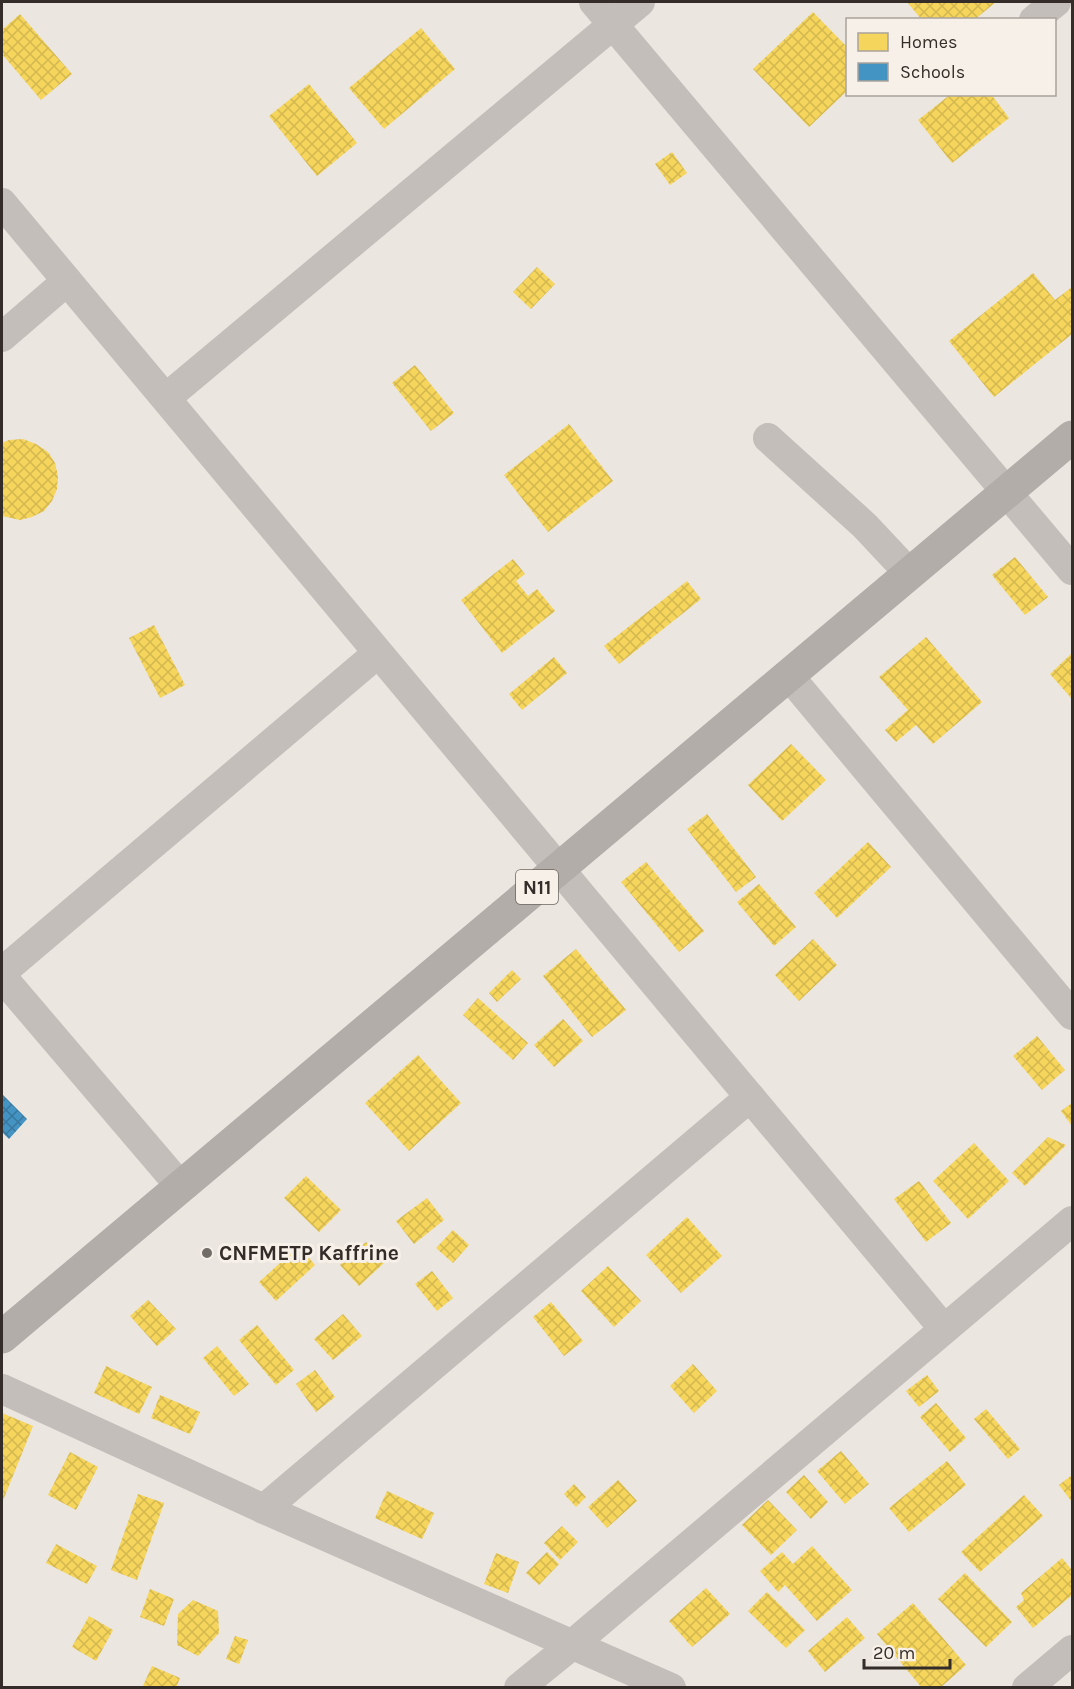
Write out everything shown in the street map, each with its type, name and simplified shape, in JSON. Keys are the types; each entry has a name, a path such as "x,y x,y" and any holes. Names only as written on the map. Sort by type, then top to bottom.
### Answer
{"main road":[{"name":"N11","path":"2,1337 1072,437"}],"street":[{"path":"594,2 1072,570"},
{"path":"166,398 640,2"},
{"path":"1036,18 1056,2"},
{"path":"2,203 944,1329"},
{"path":"2,338 67,281"},
{"path":"768,438 865,526 910,574"},
{"path":"2,972 378,653"},
{"path":"789,676 1072,1015"},
{"path":"2,977 181,1187"},
{"path":"264,1509 750,1098"},
{"path":"519,1688 1072,1221"},
{"path":"2,1389 264,1509 671,1688"},
{"path":"1027,1688 1072,1650"}],"building: Homes":[{"path":"907,2 996,2 976,18 920,18"},
{"path":"813,12 846,46 846,92 809,127 753,69"},
{"path":"20,14 72,74 41,100 2,54 2,30"},
{"path":"421,28 455,69 384,129 349,88"},
{"path":"309,84 357,143 317,176 269,116"},
{"path":"948,96 992,96 1009,118 952,163 918,120"},
{"path":"672,152 687,173 670,185 655,164"},
{"path":"537,267 555,284 531,309 513,292"},
{"path":"1033,273 1055,300 1072,287 1072,334 994,397 949,341"},
{"path":"415,365 454,413 431,431 392,383"},
{"path":"569,424 613,481 548,532 504,475"},
{"path":"23,439 48,452 55,463 58,476 57,489 52,501 44,511 20,520 2,516 2,443"},
{"path":"1015,557 1048,597 1025,615 992,575"},
{"path":"513,559 525,574 516,581 528,596 537,589 555,611 502,653 461,600"},
{"path":"687,581 701,599 619,664 604,646"},
{"path":"154,625 185,685 160,698 129,638"},
{"path":"926,637 982,702 933,744 916,725 896,742 885,730 908,710 879,677"},
{"path":"1072,653 1072,699 1050,674"},
{"path":"554,657 567,673 522,710 509,694"},
{"path":"791,744 826,780 782,821 748,785"},
{"path":"707,814 756,877 736,892 687,829"},
{"path":"868,842 891,867 837,918 814,893"},
{"path":"646,862 704,931 679,952 621,882"},
{"path":"759,884 796,927 774,946 737,902"},
{"path":"813,939 837,965 799,1001 775,975"},
{"path":"576,949 626,1010 592,1037 543,976"},
{"path":"512,970 521,979 497,1002 489,993"},
{"path":"478,998 528,1043 513,1060 463,1015"},
{"path":"563,1019 583,1041 554,1067 534,1045"},
{"path":"1037,1036 1065,1070 1042,1090 1013,1056"},
{"path":"418,1055 461,1103 409,1151 365,1103"},
{"path":"1072,1103 1072,1126 1061,1111"},
{"path":"1048,1137 1066,1145 1025,1186 1012,1173"},
{"path":"974,1143 1009,1181 968,1219 933,1181"},
{"path":"306,1176 341,1210 319,1232 284,1198"},
{"path":"919,1181 951,1223 926,1242 894,1199"},
{"path":"427,1198 444,1220 414,1244 396,1221"},
{"path":"687,1217 722,1256 681,1293 646,1255"},
{"path":"453,1230 469,1245 453,1263 436,1248"},
{"path":"366,1242 384,1263 359,1286 340,1265"},
{"path":"299,1246 315,1265 276,1301 259,1282"},
{"path":"608,1266 641,1301 614,1327 581,1291"},
{"path":"432,1271 453,1298 437,1311 415,1284"},
{"path":"148,1300 176,1329 157,1346 130,1316"},
{"path":"551,1302 583,1341 564,1356 533,1317"},
{"path":"343,1314 362,1336 333,1360 314,1339"},
{"path":"257,1325 294,1370 276,1385 239,1340"},
{"path":"217,1346 249,1384 234,1396 203,1358"},
{"path":"693,1364 717,1391 694,1413 670,1386"},
{"path":"106,1366 152,1387 139,1414 94,1393"},
{"path":"315,1370 335,1397 316,1412 296,1384"},
{"path":"927,1375 939,1391 919,1407 906,1391"},
{"path":"160,1395 200,1412 190,1434 151,1418"},
{"path":"936,1403 966,1438 950,1452 920,1417"},
{"path":"986,1409 1020,1449 1008,1459 974,1419"},
{"path":"2,1413 33,1426 2,1503"},
{"path":"841,1451 869,1484 845,1504 817,1471"},
{"path":"70,1452 98,1467 76,1510 48,1495"},
{"path":"947,1461 966,1485 909,1532 889,1508"},
{"path":"804,1475 828,1502 811,1519 786,1492"},
{"path":"1072,1475 1072,1502 1059,1485"},
{"path":"618,1480 637,1501 607,1528 588,1507"},
{"path":"574,1484 586,1497 576,1507 564,1494"},
{"path":"387,1491 434,1513 422,1539 375,1518"},
{"path":"138,1494 164,1503 137,1580 111,1570"},
{"path":"1024,1495 1043,1516 980,1572 961,1552"},
{"path":"768,1500 797,1530 771,1555 742,1525"},
{"path":"562,1526 578,1542 560,1560 544,1543"},
{"path":"56,1544 97,1566 87,1584 46,1563"},
{"path":"812,1546 852,1590 817,1621 785,1585 778,1592 760,1571 782,1552 793,1564"},
{"path":"547,1552 559,1564 539,1585 526,1573"},
{"path":"496,1553 519,1562 508,1593 484,1584"},
{"path":"1062,1558 1072,1570 1072,1595 1033,1628 1016,1607 1024,1600 1021,1593"},
{"path":"965,1573 1012,1622 986,1647 938,1599"},
{"path":"706,1588 730,1614 692,1647 669,1621"},
{"path":"150,1589 174,1599 164,1626 140,1617"},
{"path":"767,1592 805,1630 786,1648 748,1611"},
{"path":"193,1600 218,1611 219,1633 198,1656 177,1645 178,1614"},
{"path":"913,1603 966,1665 940,1688 922,1688 877,1634"},
{"path":"89,1616 113,1630 96,1661 72,1647"},
{"path":"847,1617 865,1638 825,1672 808,1651"},
{"path":"235,1636 248,1640 239,1664 226,1659"},
{"path":"152,1666 180,1678 176,1688 142,1688"}],"building: Schools":[{"path":"2,1094 27,1119 9,1139 2,1132"}],"place":[{"name":"CNFMETP Kaffrine","path":"207,1253"}]}
